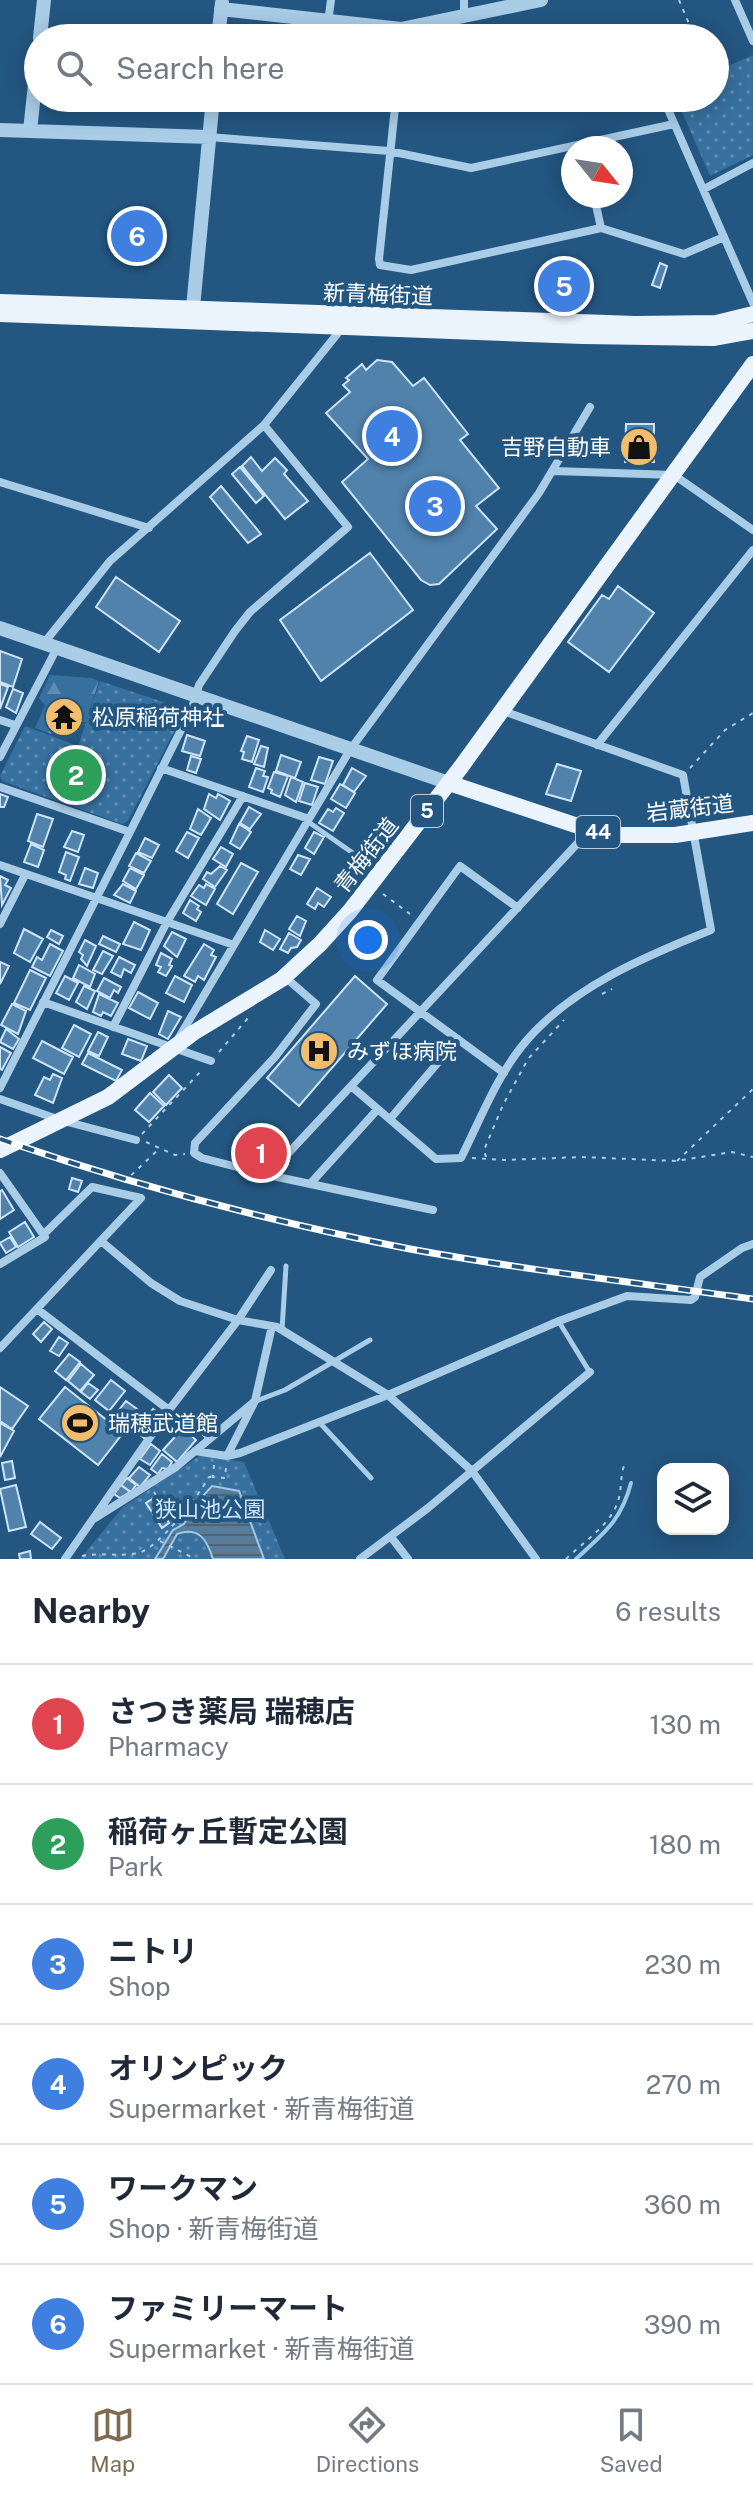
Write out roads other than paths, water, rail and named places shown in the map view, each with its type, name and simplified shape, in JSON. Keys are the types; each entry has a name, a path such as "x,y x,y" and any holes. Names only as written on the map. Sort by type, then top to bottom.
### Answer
{"main road":[{"name":"新青梅街道","path":"0,302 192,316"},
{"name":"新青梅街道","path":"0,314 343,321 713,338 753,331"},
{"name":"新青梅街道","path":"343,321 716,323 753,314"},
{"name":"青梅街道","path":"0,1150 108,1097 174,1047 285,977 320,944 503,711 753,364"},
{"name":"岩蔵街道","path":"449,783 590,830 641,837 753,823"}],"street":[{"path":"41,24 44,0"},
{"path":"328,22 331,0"},
{"path":"464,0 464,18"},
{"path":"440,24 522,2 541,0"},
{"path":"735,0 753,41"},
{"path":"219,24 221,4 340,24"},
{"path":"30,131 32,112"},
{"path":"192,316 212,112"},
{"path":"394,112 379,259 380,265 387,268 411,270 601,228 684,254 724,237"},
{"path":"669,112 753,303"},
{"path":"625,136 674,124"},
{"path":"0,130 209,137 389,151 471,168 561,150"},
{"path":"704,189 753,163"},
{"path":"597,208 601,228"},
{"path":"0,757 50,646 110,561 264,425 343,321"},
{"path":"174,1047 350,750 554,471 590,407"},
{"path":"0,1088 130,832 199,685 250,612 348,527 264,425"},
{"path":"554,471 674,475 753,530"},
{"path":"0,482 149,528"},
{"path":"597,745 753,550"},
{"path":"0,628 449,783"},
{"path":"351,1086 436,1159 461,1158 504,1073 527,1040 569,1001 668,947 711,930 683,775 503,711"},
{"path":"0,720 15,725"},
{"path":"161,768 308,820"},
{"path":"0,787 130,832"},
{"path":"113,1027 167,922 243,796"},
{"path":"268,1175 590,830"},
{"path":"0,865 234,945"},
{"path":"504,1073 377,980 460,866 518,908"},
{"path":"0,924 25,875"},
{"path":"285,977 316,1004 254,1081 195,1143 194,1153 202,1158 268,1175 433,1210"},
{"path":"43,1002 211,1061"},
{"path":"390,1119 458,1039"},
{"path":"0,1099 60,1120 136,1140"},
{"path":"310,1184 377,1110"},
{"path":"0,1173 45,1233"},
{"path":"0,1264 45,1237 45,1233 92,1187 141,1198 0,1348"},
{"path":"101,1241 151,1283 180,1301 238,1320 272,1326 388,1395 472,1471 536,1559"},
{"path":"195,1451 227,1458 627,1296 691,1300 705,1272 753,1244"},
{"path":"65,1559 271,1270"},
{"path":"37,1309 169,1410"},
{"path":"227,1458 255,1401 272,1326"},
{"path":"360,1559 391,1537 590,1372"},
{"path":"91,1521 176,1467 255,1401"},
{"path":"391,1537 408,1559"}],"lane":[{"path":"308,820 370,865"},
{"path":"282,1331 286,1266"},
{"path":"559,1321 590,1372"},
{"path":"255,1401 285,1390 370,1340"},
{"path":"319,1422 371,1478"}],"waterway":[{"path":"576,1559 617,1517 631,1483"}],"railway":[{"path":"0,1139 152,1187 358,1238 496,1263 753,1299"}],"place":[{"name":"ファミリーマート","path":"137,236"},
{"name":"ワークマン","path":"564,286"},
{"name":"オリンピック","path":"392,436"},
{"name":"吉野自動車","path":"639,447"},
{"name":"ニトリ","path":"435,506"},
{"name":"松原稲荷神社","path":"64,717"},
{"name":"稲荷ヶ丘暫定公園","path":"76,775"},
{"name":"みずほ病院","path":"319,1051"},
{"name":"さつき薬局 瑞穂店","path":"261,1153"},
{"name":"瑞穂武道館","path":"80,1423"}],"park label":[{"name":"狭山池公園","path":"210,1509"}]}
